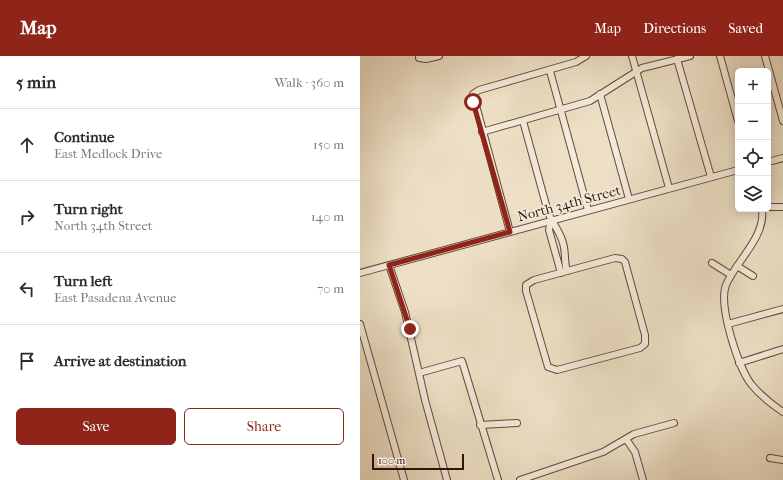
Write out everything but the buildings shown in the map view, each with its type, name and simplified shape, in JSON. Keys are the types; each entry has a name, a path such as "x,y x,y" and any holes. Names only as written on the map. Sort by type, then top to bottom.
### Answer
{"street":[{"path":"419,56 419,58 426,59 439,56"},
{"path":"510,232 473,94 479,90 550,71 576,62 586,56"},
{"path":"632,56 669,188"},
{"path":"482,132 590,101 642,68 690,56"},
{"path":"720,56 735,109"},
{"path":"764,56 783,121"},
{"path":"677,59 711,177"},
{"path":"550,71 588,210"},
{"path":"600,94 629,199"},
{"path":"523,121 551,220 557,227 563,242 564,272"},
{"path":"771,161 783,158"},
{"name":"North 34th Street","path":"360,273 735,171"},
{"path":"771,207 783,208"},
{"path":"762,212 763,216 757,235 731,275 725,287 723,302 739,363 750,383 759,393 783,412"},
{"path":"551,220 549,230 553,245 564,272"},
{"path":"553,245 563,242"},
{"path":"614,258 622,259 626,267 644,329 645,344 640,348 606,358 552,370 546,364 526,291 526,285 534,280 564,272 614,258"},
{"path":"712,263 731,275"},
{"path":"389,265 405,312 431,427 447,480"},
{"path":"737,266 753,276"},
{"path":"728,324 783,309"},
{"path":"360,324 404,480"},
{"path":"739,363 783,349"},
{"path":"419,373 462,361 480,425 498,480"},
{"path":"480,425 517,423"},
{"path":"520,480 603,452 634,434 674,423"},
{"path":"626,438 635,452 643,480"},
{"path":"770,458 783,460"}],"route":[{"path":"410,329 389,265 510,232 473,102"}]}
